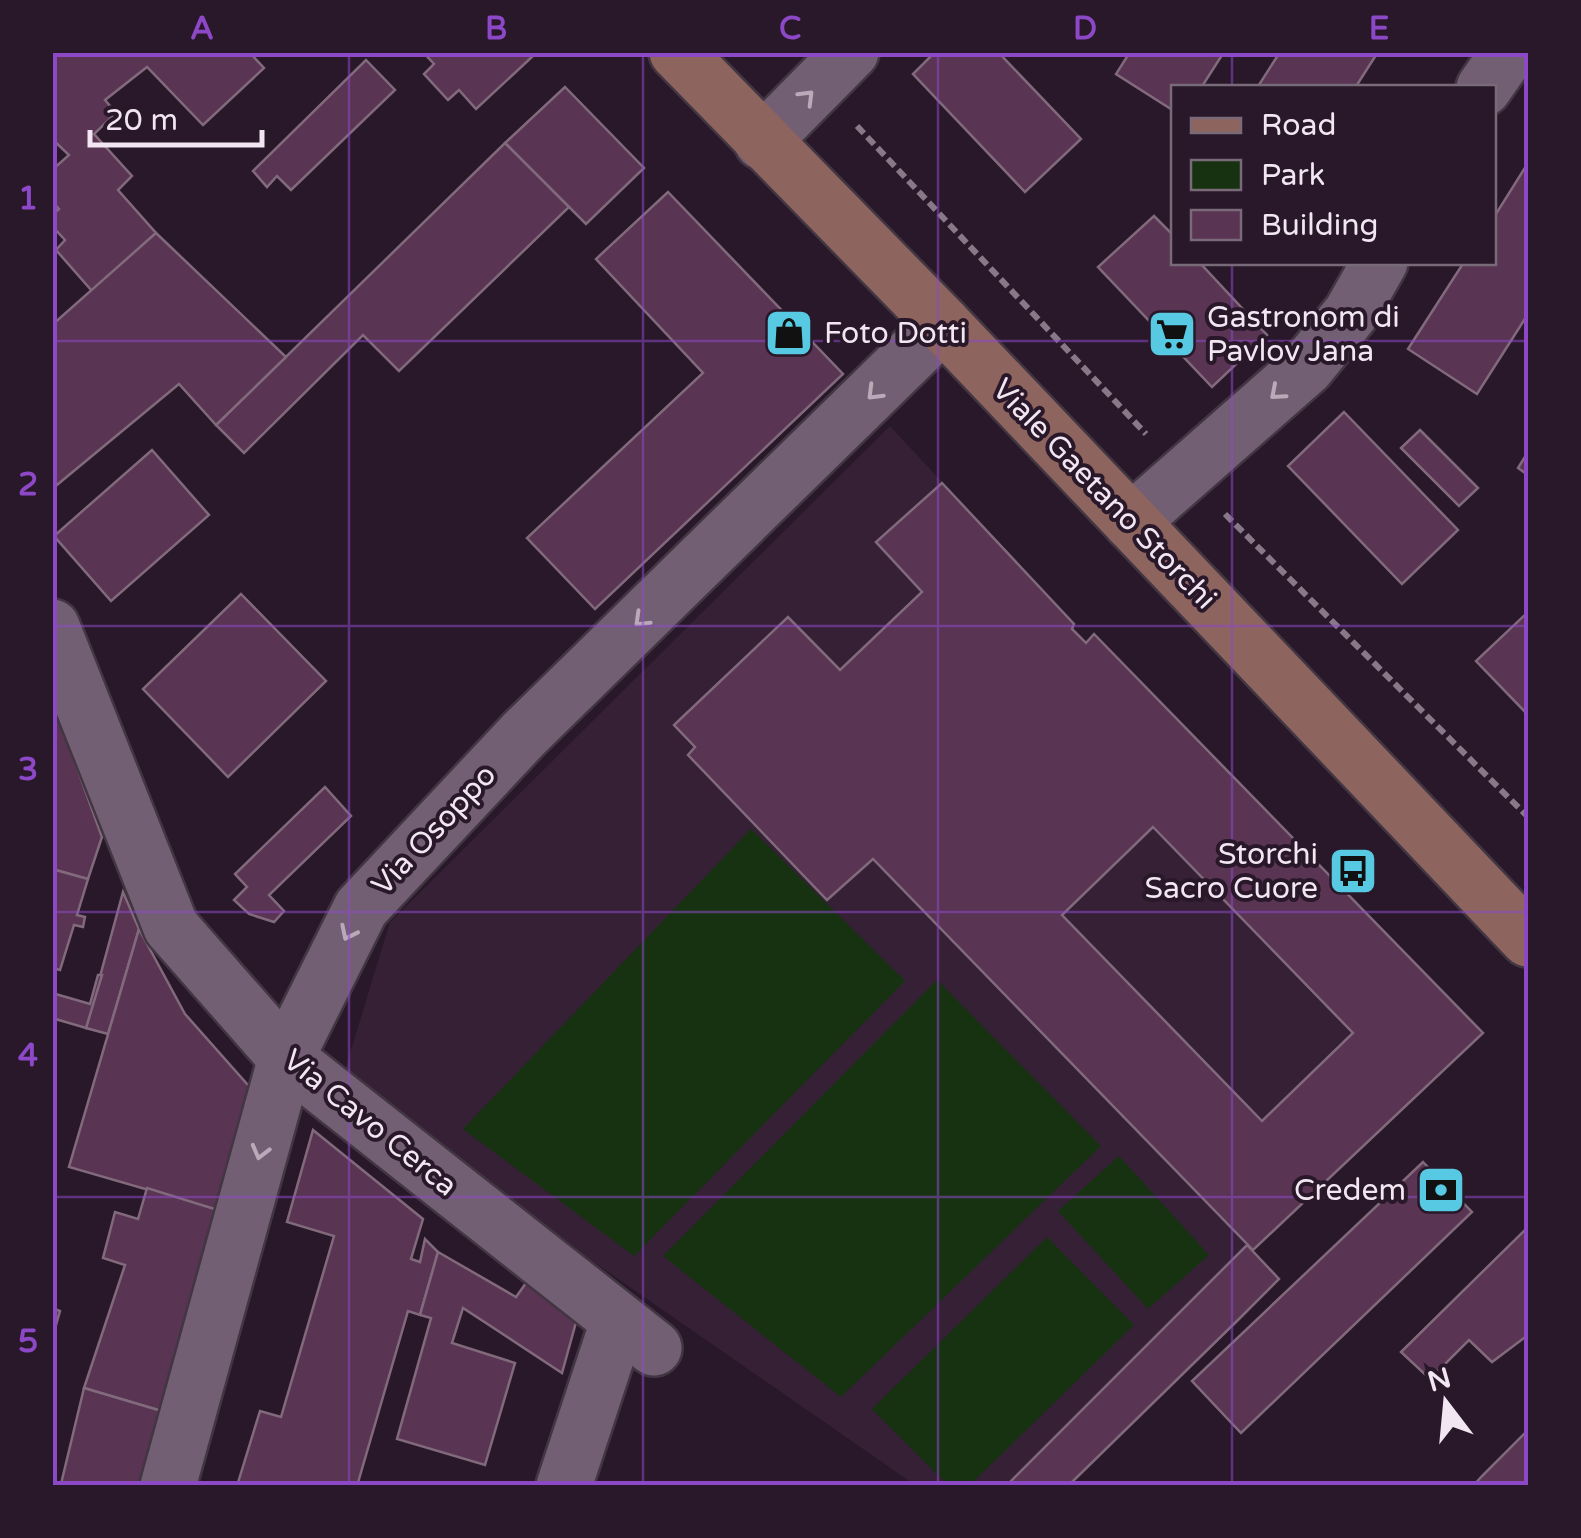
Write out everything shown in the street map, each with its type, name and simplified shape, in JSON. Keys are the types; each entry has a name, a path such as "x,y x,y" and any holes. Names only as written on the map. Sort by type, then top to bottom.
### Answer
{"street":[{"name":"Viale Gaetano Storchi","path":"677,52 1523,922"},
{"path":"762,142 851,52"},
{"path":"1486,85 1508,52"},
{"path":"1131,522 1307,368 1351,313 1378,265"},
{"name":"Via Osoppo","path":"168,1486 286,1058 361,908 524,734 943,324"},
{"name":"Via Cavo Cerca","path":"52,627 172,926 286,1058 636,1335 564,1486"}],"shaded area":[{"path":"890,426 1074,624 1072,629 1085,642 1094,634 1483,1033 1253,1250 1279,1279 1068,1486 915,1485 340,1086 390,922"}],"green space":[{"path":"751,829 905,981 634,1256 463,1129"},
{"path":"937,980 1101,1146 841,1397 663,1256"},
{"path":"1119,1156 1209,1255 1148,1309 1058,1211"},
{"path":"1047,1237 1134,1325 970,1485 948,1485 872,1409"}],"building":[{"path":"53,52 249,52 264,68 203,125 147,67 105,100 116,113 94,134 132,176 118,190 156,233 92,291 56,250 65,240 52,226 52,215 59,209 52,201 52,170 69,155 52,139"},
{"path":"423,52 534,55 476,109 459,90 448,100 424,74 434,64"},
{"path":"935,52 998,52 1081,139 1025,192 913,74"},
{"path":"1130,52 1224,52 1203,85 1171,85 1171,109 1116,74"},
{"path":"1280,52 1378,52 1357,85 1259,85"},
{"path":"366,60 395,90 291,190 277,176 267,187 253,171"},
{"path":"565,87 644,168 586,224 505,143"},
{"path":"505,143 569,207 399,371 363,335 244,453 216,425"},
{"path":"1528,163 1528,314 1477,394 1408,349 1462,265 1496,265 1496,214"},
{"path":"668,192 843,374 595,609 527,538 703,373 596,259"},
{"path":"1154,216 1171,233 1171,265 1202,265 1267,335 1212,387 1098,267"},
{"path":"156,233 286,357 216,425 179,384 52,489 52,325"},
{"path":"1344,412 1458,530 1402,584 1288,466"},
{"path":"1420,430 1478,488 1459,506 1401,448"},
{"path":"152,450 209,515 111,601 54,536"},
{"path":"1528,452 1528,475 1518,468"},
{"path":"942,483 1074,624 1072,629 1086,643 1094,634 1483,1033 1253,1250 873,859 827,900 688,755 695,747 674,725 788,617 840,670 922,592 876,542","holes":["1153,827 1353,1033 1262,1121 1062,915"]},
{"path":"241,594 326,681 228,777 143,689"},
{"path":"1528,612 1528,715 1476,661"},
{"path":"54,704 102,837 88,879 52,869"},
{"path":"325,787 351,816 269,895 284,911 274,922 249,914 234,900 247,887 235,874"},
{"path":"52,869 88,879 77,915 85,917 83,927 74,925 60,970 52,968"},
{"path":"123,892 139,929 108,1034 86,1028"},
{"path":"139,929 185,1014 255,1093 221,1211 69,1167"},
{"path":"98,975 102,975 86,1028 52,1018 52,993 90,1004"},
{"path":"313,1130 423,1219 411,1259 420,1262 425,1239 438,1252 420,1315 408,1311 357,1486 237,1486 260,1411 281,1417 334,1236 287,1222"},
{"path":"1423,1162 1472,1212 1241,1433 1192,1381"},
{"path":"147,1188 221,1211 165,1412 84,1388 125,1265 103,1258 115,1212 138,1219"},
{"path":"1528,1227 1528,1335 1492,1362 1469,1340 1430,1379 1401,1352"},
{"path":"1247,1245 1279,1279 1240,1318 1068,1486 1006,1486"},
{"path":"438,1252 516,1297 526,1283 578,1315 562,1373 463,1308 452,1343 515,1363 485,1465 397,1439 431,1318 420,1315"},
{"path":"52,1308 60,1311 52,1339"},
{"path":"84,1388 165,1412 142,1486 61,1484"},
{"path":"1528,1430 1528,1486 1473,1486 1482,1476"}],"place":[{"name":"Foto Dotti","path":"789,333"},
{"name":"Gastronom di Pavlov Jana","path":"1172,334"},
{"name":"Storchi Sacro Cuore","path":"1353,871"},
{"name":"Credem","path":"1441,1190"}]}
